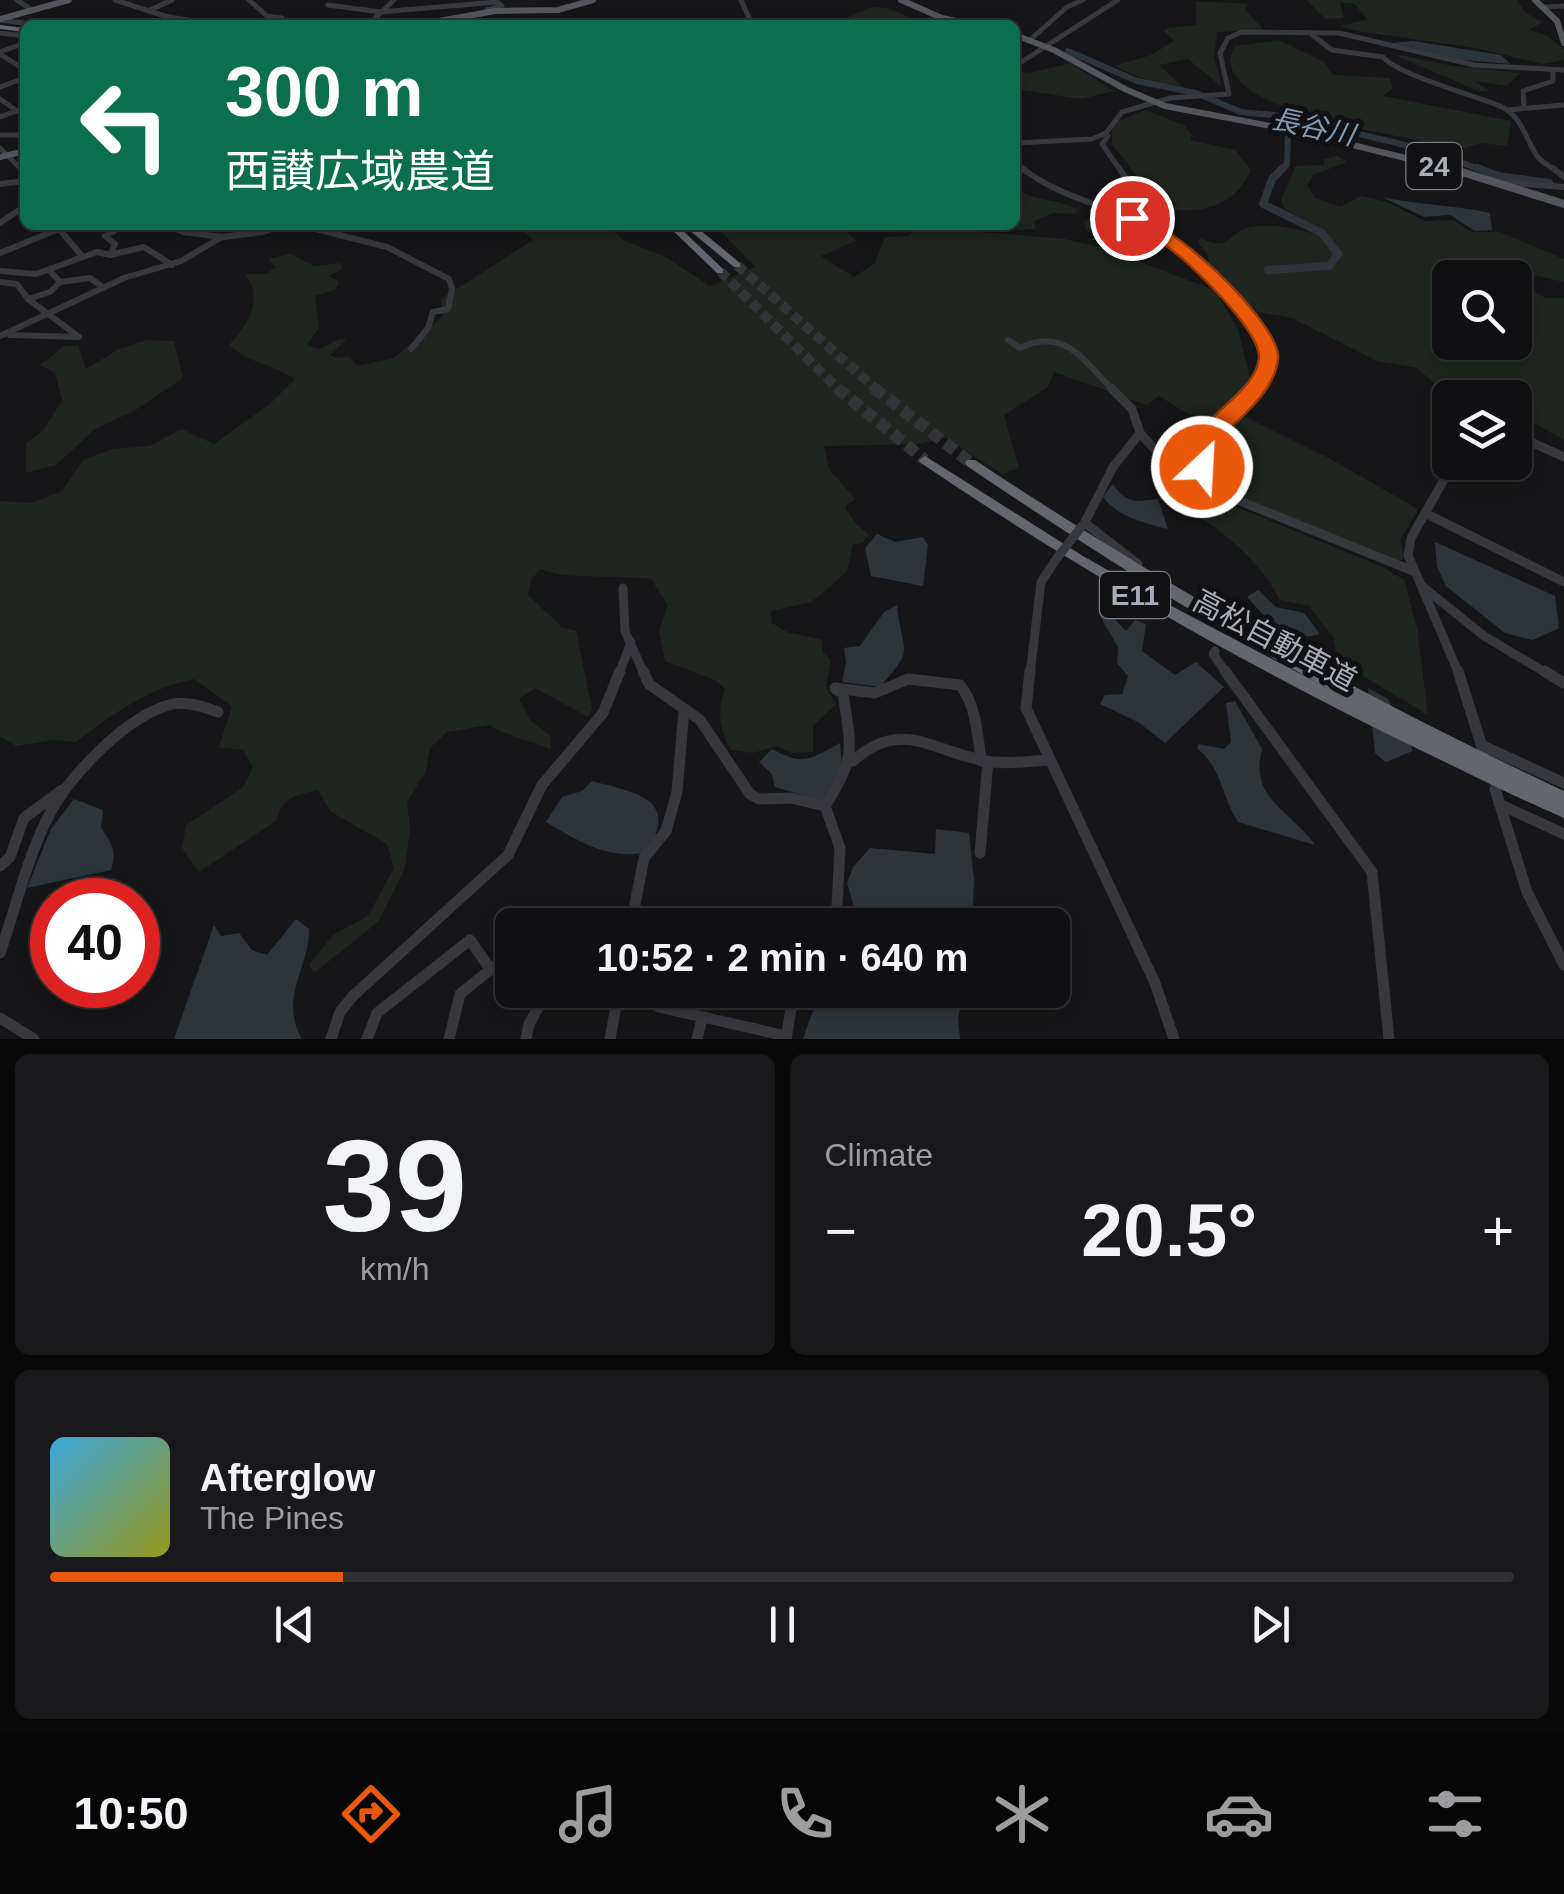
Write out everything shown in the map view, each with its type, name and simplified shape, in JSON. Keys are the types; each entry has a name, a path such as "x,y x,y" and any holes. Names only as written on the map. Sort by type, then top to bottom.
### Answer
{"highway":[{"path":"677,230 720,271"},
{"path":"694,230 737,265"},
{"name":"高松自動車道","path":"925,460 1108,580 1356,705"},
{"name":"高松自動車道","path":"970,463 1356,705"},
{"path":"1356,705 1564,813"},
{"path":"1422,741 1564,798"}],"main road":[{"path":"2,27 32,10 69,0"},
{"path":"447,20 477,14 558,10 593,0"},
{"path":"902,0 951,20"},
{"path":"1535,0 1557,21 1564,43"},
{"name":"24","path":"1020,36 1048,44 1155,103 1299,132 1512,184 1564,204"}],"street":[{"path":"17,0 32,10"},
{"path":"116,0 190,20"},
{"path":"148,11 172,0"},
{"path":"248,0 267,16 283,20"},
{"path":"332,0 328,5 380,12 498,2 502,6 477,14"},
{"path":"373,20 394,0"},
{"path":"1031,39 1077,0"},
{"path":"1020,63 1118,0"},
{"path":"1544,7 1564,6"},
{"path":"1123,215 1130,205 1132,186 1102,142 1112,132 1114,118 1122,112 1175,97 1228,94 1220,53 1228,38 1245,32 1344,34 1474,65 1564,70"},
{"path":"1,54 20,34"},
{"path":"1312,35 1332,50 1383,57 1390,65 1507,110 1527,130 1536,155 1564,178"},
{"path":"1524,107 1523,91 1553,80 1553,71"},
{"path":"1507,110 1564,105"},
{"path":"1020,144 1092,139 1102,136 1112,125"},
{"path":"0,148 5,158"},
{"path":"1020,167 1042,185 1158,230 1246,314 1266,343 1269,358 1262,381 1205,441 1200,457 1216,487 1250,507"},
{"path":"1512,184 1564,187"},
{"path":"0,220 20,210"},
{"path":"0,253 57,230"},
{"path":"60,230 82,256"},
{"path":"110,256 116,244 105,236 116,230"},
{"path":"178,230 222,237"},
{"path":"1,336 104,288 172,264 222,237 268,230"},
{"path":"321,230 387,246 449,279 452,289 448,309 433,312 428,328 410,348"},
{"path":"0,271 36,274 97,252 110,256 144,247 172,264"},
{"path":"49,270 60,282"},
{"path":"28,299 50,292 60,282 90,278 104,288"},
{"path":"0,282 17,284 28,299 79,337 1,336"},
{"path":"1008,340 1020,348 1040,338 1067,346 1132,409 1140,433 1166,462 1192,482 1414,571"},
{"path":"1140,433 1113,467 1084,524 1041,582 1026,708 1155,983 1174,1039"},
{"path":"1532,442 1564,456"},
{"path":"1444,480 1409,548 1414,571 1466,690 1483,749 1564,783"},
{"path":"1425,513 1564,582"},
{"path":"1084,524 1151,574 1228,617 1226,621"},
{"path":"1420,584 1484,636 1564,683"},
{"path":"623,588 622,614 649,684 700,720 750,794 759,799 791,798 826,806"},
{"path":"331,1039 340,1012 353,996 508,856 542,785 603,713 631,642"},
{"path":"1215,651 1372,872 1388,1039"},
{"path":"852,761 854,739 843,693 835,688 874,693 908,678 960,685 966,692 984,761 980,853"},
{"path":"0,953 47,818 76,780 120,734 155,710 186,703 218,712"},
{"path":"634,908 644,858 666,831 676,792 684,710"},
{"path":"826,806 852,761 866,746 890,736 928,743 984,761 1050,760"},
{"path":"0,866 10,857 24,818 76,780"},
{"path":"1495,790 1527,892 1564,965"},
{"path":"1499,804 1564,834"},
{"path":"826,806 838,832 836,908"},
{"path":"367,1039 377,1013 470,940 490,970"},
{"path":"449,1039 460,994 495,966"},
{"path":"526,1039 528,1024 537,1008"},
{"path":"610,1039 616,1008"},
{"path":"663,1008 786,1038 791,1008"},
{"path":"0,1018 34,1039"},
{"path":"698,1039 702,1018"}],"shaded area":[{"path":"1307,0 1517,0 1526,13 1542,22 1530,30 1548,36 1564,49 1564,60 1543,64 1476,48 1357,31 1339,26 1367,20 1355,4 1340,2 1343,18 1325,19"},
{"path":"1196,1 1248,4 1245,10 1264,30 1217,32 1214,58 1222,87 1188,59 1159,65 1185,89 1160,86 1114,66 1151,55 1174,41 1164,31 1168,28 1196,25"},
{"path":"871,7 888,8 916,20 842,20"},
{"path":"1279,40 1324,62 1333,75 1390,78 1393,89 1383,96 1511,121 1507,146 1480,143 1466,148 1408,138 1322,120 1281,106 1249,90 1232,70 1235,46"},
{"path":"1413,41 1501,55 1510,64 1463,60 1393,43"},
{"path":"1390,53 1453,66 1520,73 1507,86 1475,81 1490,91 1478,91"},
{"path":"1070,63 1114,91 1081,99 1020,90 1020,71 1029,73"},
{"path":"1145,110 1184,125 1192,135 1190,140 1235,150 1251,170 1244,183 1214,206 1189,210 1161,208 1112,144 1112,127"},
{"path":"1337,156 1347,162 1313,175 1307,186 1316,198 1341,207 1361,196 1387,202 1425,221 1454,220 1471,232 1500,232 1564,259 1564,282 1532,275 1532,260 1432,260 1432,360 1532,360 1532,290 1547,298 1564,298 1564,440 1532,422 1532,380 1432,381 1417,368 1377,361 1292,318 1258,312 1210,268 1207,254 1198,242 1200,238 1224,242 1243,230 1259,226 1316,234 1320,231 1285,209 1281,200 1296,166 1324,165 1324,159"},
{"path":"1020,190 1078,210 1075,214 1052,213 1035,221 1035,229 1020,230"},
{"path":"1116,191 1130,193 1114,226 1094,235 1086,230 1084,222 1090,218 1089,208"},
{"path":"1382,197 1490,213 1492,230 1475,231 1450,215 1424,217"},
{"path":"521,230 612,230 625,241 666,257 710,286 755,267 717,230 846,230 856,241 821,256 854,277 875,263 885,237 909,236 915,230 976,230 1065,239 1108,249 1216,291 1238,330 1252,384 1215,417 1188,414 1159,396 1147,405 1054,372 1048,387 1004,415 1019,468 1002,474 946,438 919,444 824,446 829,469 855,499 845,507 869,535 862,543 853,545 847,571 811,602 771,611 772,623 787,632 822,640 822,652 831,660 826,687 836,704 813,726 813,752 792,753 777,746 753,753 731,750 721,721 725,689 717,681 665,661 659,631 668,605 651,579 567,575 540,569 531,580 528,595 562,627 576,631 592,708 588,717 535,688 519,699 530,720 550,736 551,750 489,725 447,732 430,748 426,771 407,802 410,830 405,868 378,922 314,973 309,965 333,935 368,916 394,868 387,844 330,811 318,790 291,798 276,821 199,872 182,848 186,825 243,787 253,767 243,750 219,747 232,706 194,679 146,696 76,742 54,740 16,746 0,736 0,501 32,503 62,491 83,460 113,449 149,446 182,429 214,444 270,404 295,379 229,345 251,312 253,293 245,274 266,274 276,267 268,259 290,254 314,266 340,263 343,269 329,276 339,282 335,290 315,296 319,328 307,345 320,349 341,338 346,340 330,355 349,356 358,366 394,358 443,316 441,299 533,240"},
{"path":"147,340 174,341 183,378 134,411 95,429 56,465 26,473 26,443 43,431 62,400 55,373 40,365 64,346 78,345 86,369 119,349"},
{"path":"1241,415 1327,457 1418,509 1401,539 1403,559 1397,562 1230,493 1214,475 1210,451"},
{"path":"1112,484 1132,500 1158,499 1168,529 1116,510 1103,497"},
{"path":"1181,484 1385,568 1404,580 1417,628 1428,715 1338,661 1334,638 1309,606 1280,600 1260,570 1236,545 1178,505"},
{"path":"877,534 895,542 923,537 928,545 923,586 871,576 865,548"},
{"path":"1435,542 1555,596 1559,628 1533,640 1505,633 1446,586 1437,567"},
{"path":"1258,590 1276,607 1304,613 1320,634 1297,636 1279,628 1247,597"},
{"path":"897,605 904,649 899,664 880,687 842,682 844,648 860,646 884,612"},
{"path":"1107,611 1126,631 1135,620 1146,624 1142,651 1175,675 1196,662 1224,687 1165,743 1138,722 1100,704 1105,695 1122,694 1128,676 1117,663 1118,647 1100,616"},
{"path":"1368,688 1388,699 1413,751 1386,762 1375,753"},
{"path":"1235,701 1262,749 1261,780 1266,792 1315,845 1238,822 1211,764 1197,749 1198,744 1224,749 1231,742 1226,703"},
{"path":"840,743 842,766 822,801 775,787 772,774 759,762 772,749 791,758 806,759"},
{"path":"592,781 637,794 656,809 659,820 647,852 607,851 546,822 562,797 582,791"},
{"path":"74,799 103,810 101,828 113,852 111,870 74,878 31,878 51,829"},
{"path":"936,829 969,833 973,908 852,908 847,883 853,867 870,848 935,854"},
{"path":"296,919 309,929 293,1010 302,1039 174,1039 214,925 221,936 239,933 252,950 267,955"},
{"path":"816,1008 960,1008 960,1039 803,1039"}],"waterway":[{"name":"長谷川","path":"1068,51 1137,81 1196,93 1241,112 1284,116 1430,151 1484,171"},
{"path":"1281,171 1287,165 1288,135 1296,133 1301,125"},
{"path":"1268,270 1329,266 1338,254 1322,233 1263,204 1272,179 1283,168"},
{"name":"長谷川","path":"1477,168 1498,176 1549,183"}],"tunnel":[{"path":"737,265 877,390"},
{"path":"720,271 837,388"},
{"path":"837,388 925,460"},
{"path":"874,388 971,463"}],"route":[{"path":"1132,218 1158,230 1180,247 1246,314 1268,350 1268,367 1262,381 1200,449 1202,467"}]}
